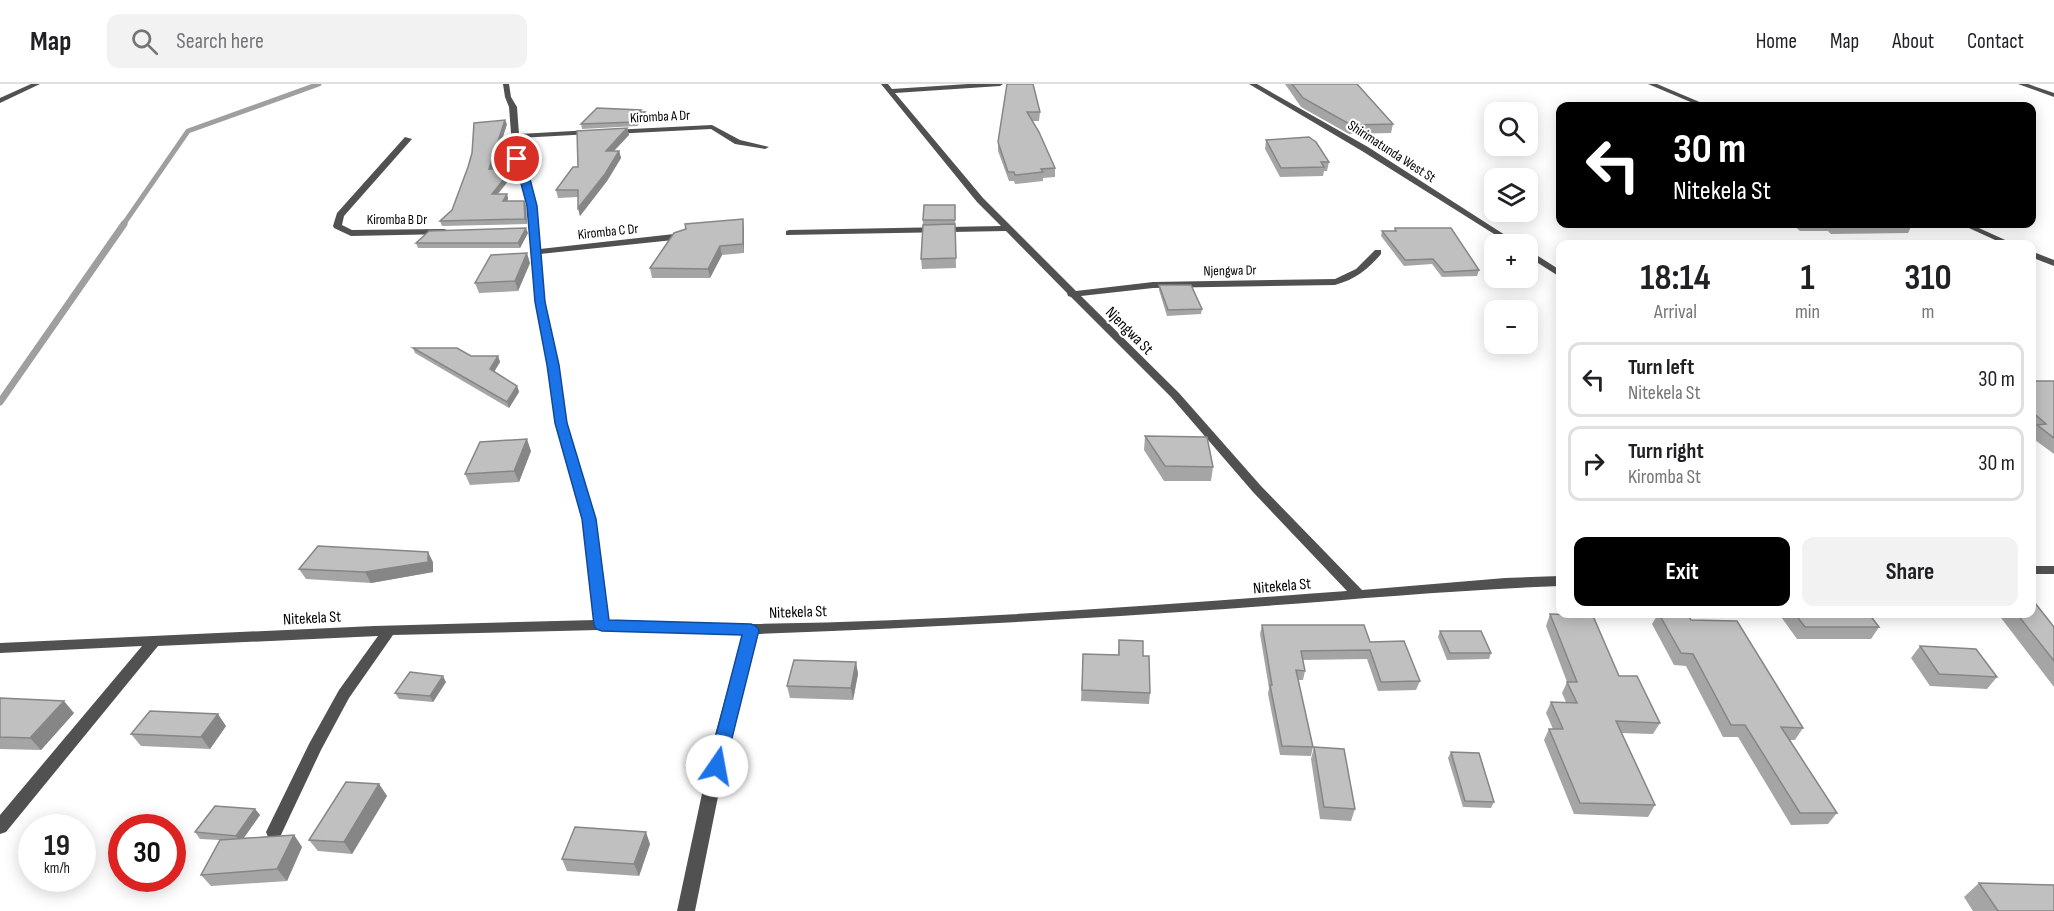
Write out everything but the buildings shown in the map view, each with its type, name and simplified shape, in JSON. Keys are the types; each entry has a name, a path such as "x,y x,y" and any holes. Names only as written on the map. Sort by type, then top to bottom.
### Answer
{"street":[{"path":"0,101 37,84"},
{"path":"506,84 513,108 517,159 525,179 530,229 537,252 540,302 553,365 561,423 589,519 602,625"},
{"path":"887,87 1000,84"},
{"name":"Shirimatunda West St","path":"1251,84 1355,143 1499,234"},
{"path":"1651,84 1695,102"},
{"path":"2021,84 2054,95"},
{"name":"Njengwa St","path":"887,87 933,145 1006,228 1175,395 1257,489 1359,595"},
{"name":"Kiromba A Dr","path":"515,136 712,127 738,142 765,147"},
{"name":"Kiromba B Dr","path":"408,139 340,215 337,226 351,233 449,232"},
{"path":"789,233 1006,228"},
{"path":"1973,228 2001,240"},
{"name":"Kiromba C Dr","path":"537,252 683,236"},
{"name":"Njengwa Dr","path":"1071,294 1153,285 1335,282 1352,278 1362,272 1378,252"},
{"path":"2036,256 2054,263"},
{"path":"1538,259 1556,271"},
{"path":"2036,570 2054,570"},
{"name":"Nitekela St","path":"0,648 389,631 602,625 751,630 1076,615 1556,581"},
{"path":"686,911 721,742 751,630"},
{"path":"274,832 314,748 344,694 389,631"},
{"path":"0,827 154,641"}],"waterway":[{"path":"123,225 188,131 319,84"},
{"path":"0,402 124,224"}],"route":[{"path":"517,159 532,206 540,302 553,365 561,423 589,519 602,625 751,630 721,742 717,766"}]}
